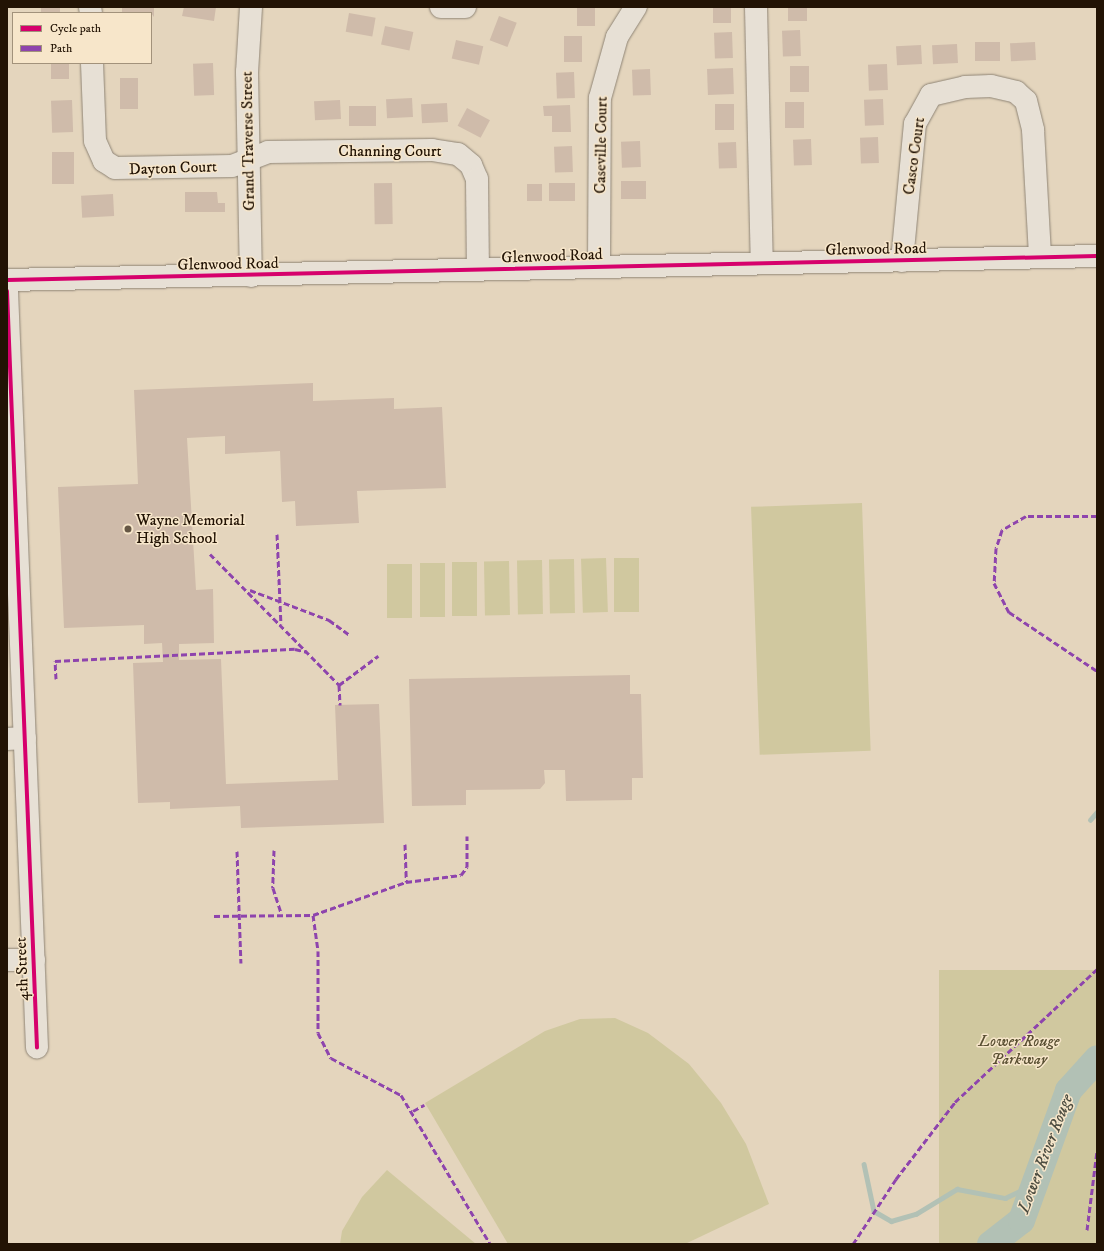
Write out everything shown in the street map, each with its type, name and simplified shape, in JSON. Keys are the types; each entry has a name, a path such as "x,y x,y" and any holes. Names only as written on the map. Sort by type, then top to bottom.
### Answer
{"street":[{"name":"Grand Traverse Street","path":"251,7 248,161 251,276"},
{"path":"441,7 465,7"},
{"name":"Caseville Court","path":"599,267 600,98 617,37 636,7"},
{"path":"756,7 762,263"},
{"name":"Dayton Court","path":"92,64 95,141 101,157 115,168 232,166 248,161"},
{"name":"Casco Court","path":"902,261 915,124 931,95 965,87 992,86 1016,92 1026,101 1033,130 1040,257"},
{"name":"Channing Court","path":"248,161 268,152 432,150 458,154 471,165 477,179 478,270"},
{"name":"Glenwood Road","path":"7,280 251,276 1097,256"},
{"name":"4th Street","path":"7,291 16,739 34,960 37,1047"},
{"path":"7,960 34,960"}],"green space":[{"path":"862,503 871,751 760,755 751,507"},
{"path":"606,558 608,612 583,613 581,559"},
{"path":"614,558 639,558 639,612 614,612"},
{"path":"549,559 574,559 575,613 550,613"},
{"path":"517,560 542,560 543,614 518,614"},
{"path":"484,561 509,561 510,615 485,615"},
{"path":"452,562 477,562 477,616 452,616"},
{"path":"420,563 445,563 445,617 420,617"},
{"path":"387,564 412,564 412,618 387,618"},
{"name":"Lower Rouge Parkway","path":"939,970 1097,970 1097,1244 939,1244"},
{"path":"615,1018 648,1033 689,1064 721,1103 746,1144 769,1204 685,1244 508,1244 425,1103 545,1031 580,1019"},
{"path":"387,1170 476,1244 340,1244 342,1231 362,1197"}],"building":[{"path":"41,7 60,7 60,12 41,12"},
{"path":"122,7 154,7 154,17 152,12 122,12"},
{"path":"184,7 216,7 214,21 182,16"},
{"path":"577,7 595,7 595,26 577,26"},
{"path":"713,7 731,7 731,23 713,23"},
{"path":"788,7 807,7 807,21 788,21"},
{"path":"349,13 376,18 372,36 346,32"},
{"path":"499,16 517,23 507,47 490,40"},
{"path":"385,26 413,32 409,51 381,45"},
{"path":"800,30 801,56 783,57 782,31"},
{"path":"732,32 733,58 715,59 714,33"},
{"path":"564,36 582,36 582,62 564,62"},
{"path":"456,40 483,46 479,65 452,59"},
{"path":"975,42 1000,42 1000,61 975,61"},
{"path":"1035,42 1036,60 1011,61 1010,43"},
{"path":"957,44 958,63 933,64 932,45"},
{"path":"921,45 922,64 897,65 896,46"},
{"path":"213,63 214,95 194,96 193,64"},
{"path":"51,64 69,64 69,79 51,79"},
{"path":"887,64 888,90 869,91 868,65"},
{"path":"790,66 809,66 809,92 790,92"},
{"path":"733,68 734,94 708,95 707,69"},
{"path":"650,69 651,95 633,96 632,70"},
{"path":"574,72 575,98 557,99 556,73"},
{"path":"120,78 138,78 138,109 120,109"},
{"path":"412,98 413,117 387,118 386,99"},
{"path":"883,99 884,125 865,126 864,100"},
{"path":"72,100 73,132 52,133 51,101"},
{"path":"340,100 341,119 315,120 314,101"},
{"path":"785,102 804,102 804,128 785,128"},
{"path":"447,103 448,122 422,123 421,104"},
{"path":"715,104 734,104 734,130 715,130"},
{"path":"570,105 571,132 552,132 552,116 544,116 543,106"},
{"path":"349,106 376,106 376,126 349,126"},
{"path":"467,108 490,120 481,138 458,126"},
{"path":"878,137 879,163 861,164 860,138"},
{"path":"811,139 812,165 794,166 793,140"},
{"path":"640,141 641,167 622,168 621,142"},
{"path":"736,142 737,168 719,169 718,143"},
{"path":"572,146 573,172 555,173 554,147"},
{"path":"52,152 74,152 74,184 52,184"},
{"path":"621,181 646,181 646,199 621,199"},
{"path":"374,183 392,183 393,224 375,224"},
{"path":"549,183 575,183 575,201 549,201"},
{"path":"527,184 542,184 542,201 527,201"},
{"path":"185,192 217,192 218,203 225,203 225,212 185,212"},
{"path":"113,194 114,216 82,218 81,196"},
{"path":"313,383 313,401 394,398 394,409 442,407 446,488 357,491 359,523 296,526 295,501 282,502 280,451 225,454 225,436 187,438 196,590 213,589 214,643 179,644 179,660 221,659 226,784 338,780 335,705 379,704 384,823 241,828 240,806 170,809 170,802 138,803 133,663 163,662 162,643 144,644 144,625 64,628 58,487 138,484 134,390"},
{"path":"630,675 630,694 641,694 643,778 632,778 632,800 566,801 565,770 544,770 545,783 540,789 466,790 466,805 412,806 409,679"}],"waterway":[{"path":"1090,820 1097,812"},
{"name":"Lower River Rouge","path":"990,1244 1021,1220 1068,1090 1097,1058"},
{"path":"864,1164 874,1211 891,1221 916,1214 957,1189 1005,1198 1035,1184"}],"marked path":[{"path":"1097,516 1026,516 1002,530 996,548 994,583 1009,612 1097,671"},
{"path":"277,534 281,624"},
{"path":"210,554 339,685 340,705"},
{"path":"250,590 329,620 350,635"},
{"path":"56,679 55,661 295,649 307,652"},
{"path":"339,685 378,656"},
{"path":"214,916 313,915 406,882 461,875 467,867 467,836"},
{"path":"405,844 406,882"},
{"path":"274,850 273,888 281,913"},
{"path":"237,851 241,963"},
{"path":"313,915 318,951 318,1033 331,1058 401,1095 490,1244"},
{"path":"853,1244 896,1179 955,1102 1097,969"},
{"path":"413,1111 424,1105"},
{"path":"1087,1230 1097,1151"}],"cycle path":[{"path":"7,280 1097,256"},
{"path":"7,291 37,1047"}],"place":[{"name":"Wayne Memorial High School","path":"128,529"}]}
